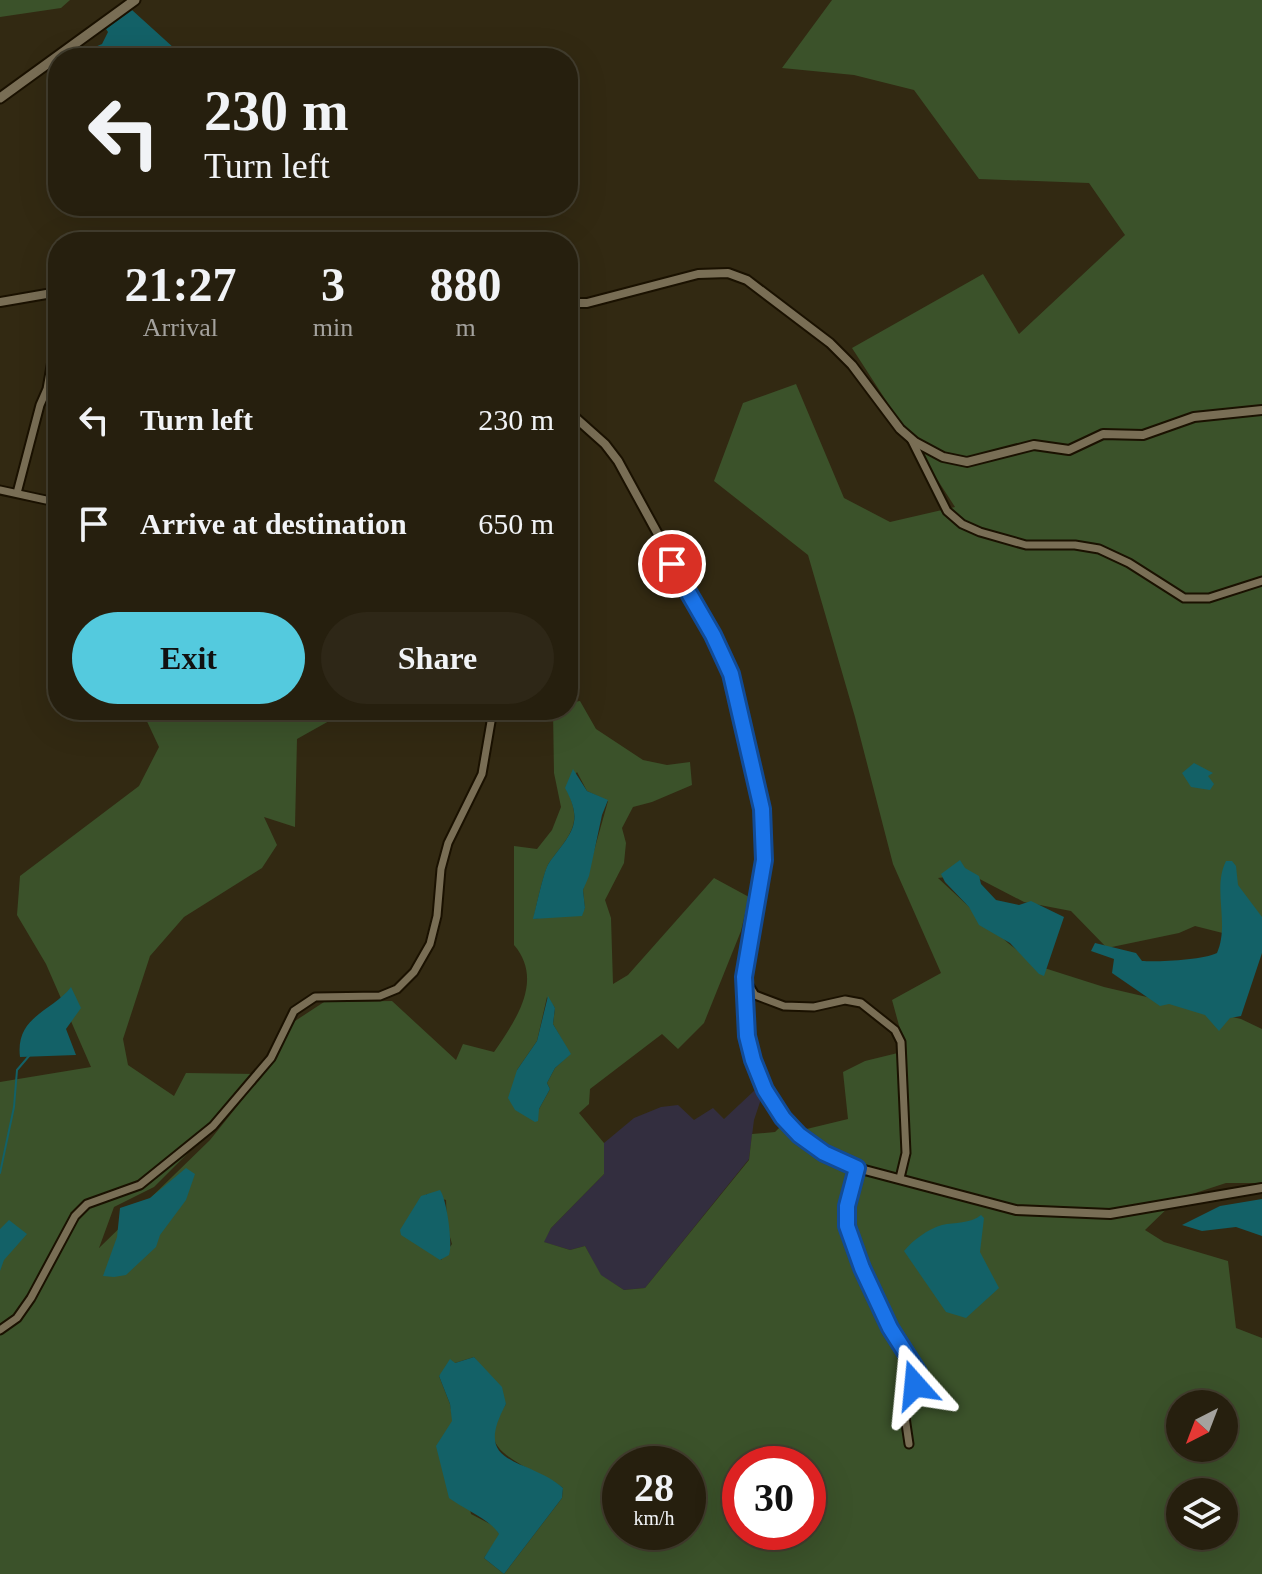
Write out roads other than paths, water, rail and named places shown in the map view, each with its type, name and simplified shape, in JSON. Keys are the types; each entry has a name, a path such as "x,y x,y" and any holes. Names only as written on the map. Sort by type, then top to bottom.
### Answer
{"main road":[{"path":"69,48 135,0"},
{"path":"0,98 48,63"}],"street":[{"path":"578,303 698,274 728,273 747,280 830,343 852,365 911,439 943,457 967,462 1034,445 1069,450 1103,434 1143,435 1194,417 1262,410"},
{"path":"0,302 48,294"},
{"path":"17,493 48,383"},
{"path":"578,421 605,444 618,461 731,674 762,809 764,860 744,977 747,1036 765,1090 783,1118 799,1135 824,1153 857,1168 1016,1210 1110,1214 1262,1188"},
{"path":"911,439 947,511 962,524 980,532 1026,545 1075,545 1099,549 1129,563 1184,598 1209,598 1262,581"},
{"path":"0,490 48,500"},
{"path":"0,1330 17,1318 31,1298 75,1216 87,1204 140,1185 213,1126 271,1058 294,1011 315,997 380,996 397,989 414,972 430,944 448,843 482,774 491,720"},
{"path":"744,977 755,995 770,1002 800,1008 845,1000 870,1008 895,1030 901,1042 906,1153 900,1178"},
{"path":"857,1168 847,1206 847,1226 862,1268 890,1328 918,1372 905,1417 909,1444"}],"water":[{"path":"132,10 174,48 93,48 102,44 108,32 106,29"},
{"path":"1194,763 1213,773 1208,776 1214,784 1210,790 1191,787 1182,773"},
{"path":"573,769 587,791 608,800 583,890 585,908 582,916 533,919 547,867 572,828 574,811 565,788"},
{"path":"960,860 965,868 979,876 981,884 996,900 1019,905 1031,901 1064,917 1044,976 1010,943 979,925 969,907 945,882 941,874"},
{"path":"1226,861 1232,861 1236,866 1238,885 1262,917 1262,953 1241,1016 1230,1018 1219,1031 1205,1015 1169,1004 1160,1006 1112,973 1114,959 1091,951 1095,943 1136,953 1142,961 1192,959 1217,953 1222,930 1222,872"},
{"path":"71,987 81,1008 66,1029 76,1055 20,1057 20,1043 29,1023"},
{"path":"548,996 555,1008 553,1024 571,1054 555,1068 547,1083 550,1089 535,1122 515,1110 508,1098 517,1070 537,1041"},
{"path":"186,1168 195,1174 186,1200 160,1235 156,1247 126,1275 103,1276 117,1237 120,1208 150,1198"},
{"path":"440,1190 447,1212 450,1242 449,1255 440,1260 401,1235 400,1230 421,1196"},
{"path":"1262,1199 1262,1236 1236,1227 1202,1231 1182,1225 1220,1206"},
{"path":"981,1215 984,1218 980,1252 999,1288 966,1318 946,1312 904,1251 931,1229"},
{"path":"9,1220 27,1234 4,1260 0,1271 0,1229"},
{"path":"474,1357 502,1387 506,1404 497,1425 495,1440 499,1450 563,1488 562,1498 504,1574 484,1558 499,1534 484,1519 449,1498 436,1446 452,1421 450,1404 439,1376 450,1359 455,1363"}],"waterway":[{"path":"0,1173 14,1107 17,1070 29,1056"}]}
